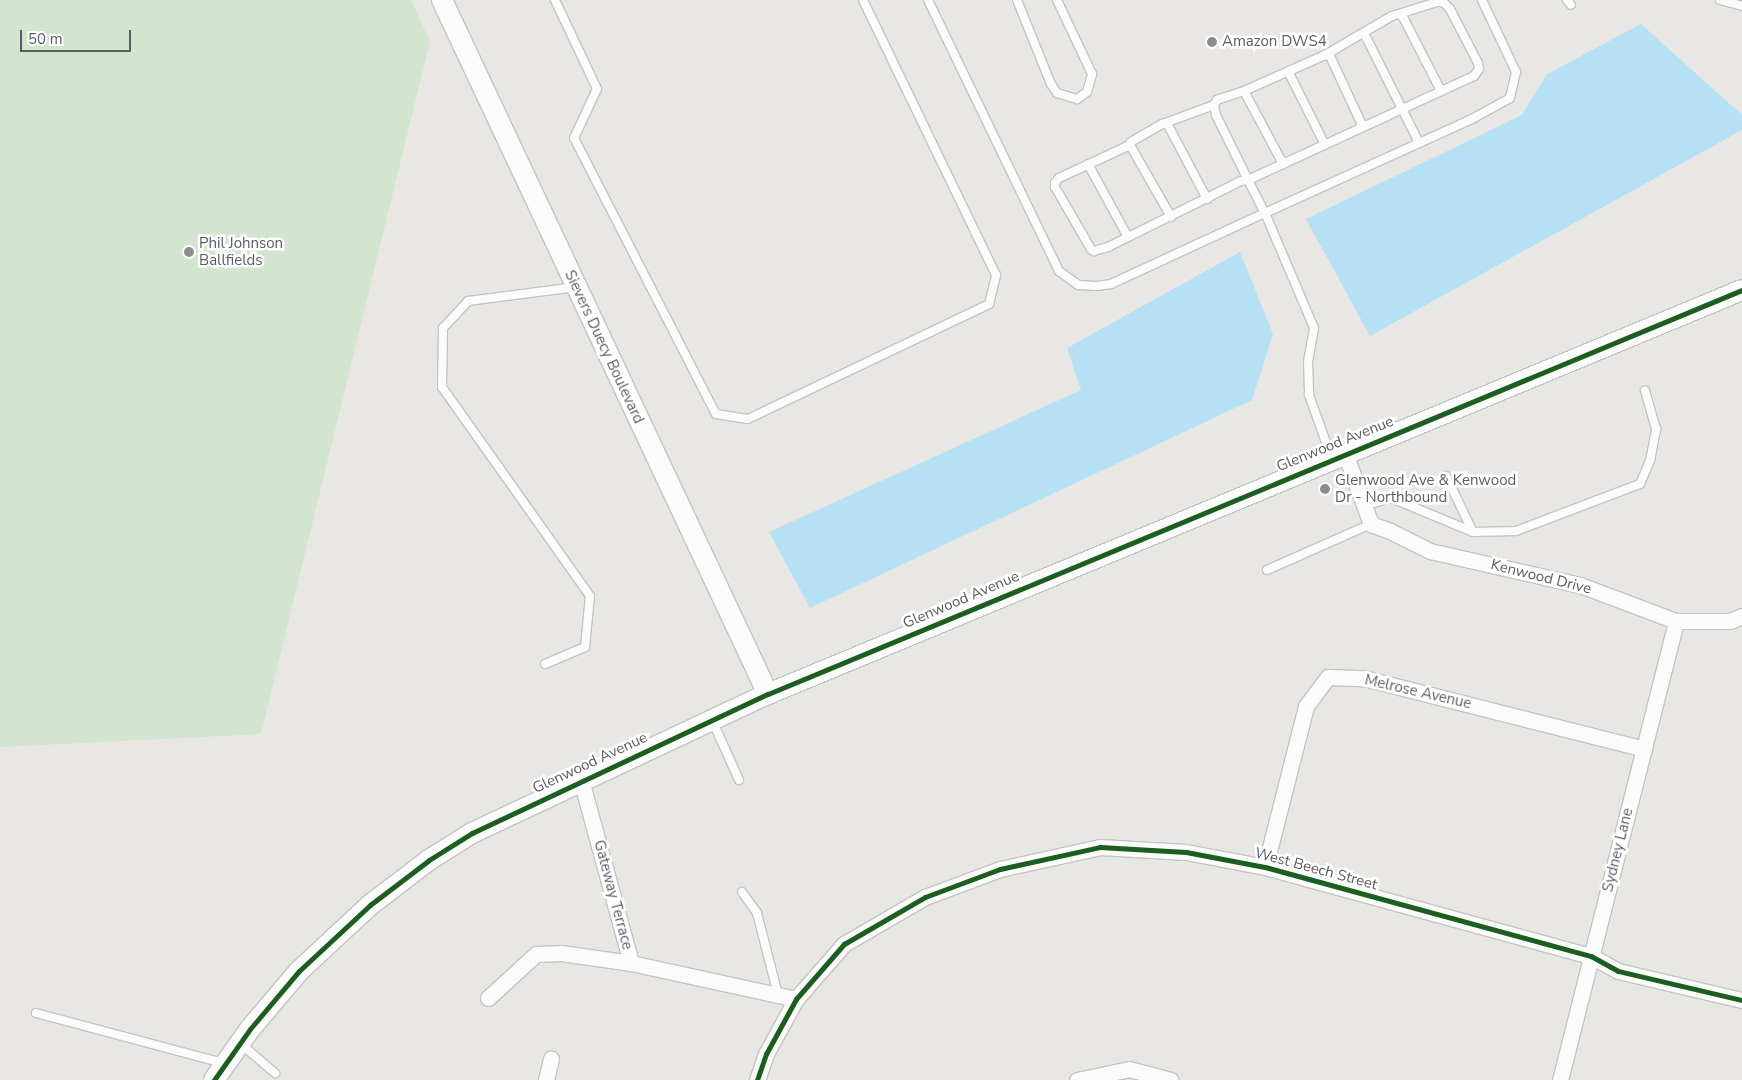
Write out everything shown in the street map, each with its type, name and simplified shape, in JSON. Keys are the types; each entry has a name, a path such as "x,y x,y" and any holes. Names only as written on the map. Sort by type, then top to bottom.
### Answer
{"street":[{"name":"Sievers Duecy Boulevard","path":"442,0 768,694"},
{"name":"Glenwood Avenue","path":"214,1080 245,1036 299,971 370,906 428,860 472,833 768,694 1742,290"},
{"path":"1338,456 1364,506 1370,524"},
{"name":"Kenwood Drive","path":"1370,524 1390,530 1430,551 1580,584 1676,621 1730,622 1742,616"},
{"name":"Sydney Lane","path":"1560,1080 1676,621"},
{"name":"Melrose Avenue","path":"1265,867 1306,706 1328,678 1364,678 1644,748"},
{"name":"Gateway Terrace","path":"582,780 631,963 796,999"},
{"name":"West Beech Street","path":"757,1080 766,1054 796,999 844,944 926,897 1000,869 1100,846 1186,852 1265,867 1591,956 1618,971 1742,1000"},
{"path":"488,998 536,954 561,954 631,963"},
{"path":"546,1080 551,1059"},
{"path":"1077,1080 1129,1070 1171,1080"}],"lane":[{"path":"555,0 597,89 574,138 716,414 748,419 989,304 996,275 863,0"},
{"path":"928,0 1059,271 1078,285 1097,286 1111,284 1265,212 1472,120 1510,98 1516,72 1482,0"},
{"path":"1017,0 1051,84 1057,92 1077,99 1087,92 1092,74 1057,0"},
{"path":"1720,0 1742,6"},
{"path":"1437,2 1444,2 1450,9 1478,64 1479,70 1474,76 1206,199 1128,238 1094,251 1055,187 1059,178 1130,145 1131,142 1165,124 1214,105 1217,100 1244,91 1325,55 1364,33 1368,28 1399,14 1437,2"},
{"path":"1399,14 1403,16 1441,91"},
{"path":"1364,33 1419,143"},
{"path":"1325,55 1330,56 1363,127"},
{"path":"1290,70 1290,74 1325,145"},
{"path":"1244,91 1283,164"},
{"path":"1214,105 1216,115 1265,212 1314,328 1308,362 1309,395 1338,456"},
{"path":"1165,124 1168,125 1206,199"},
{"path":"1130,145 1171,217"},
{"path":"1088,164 1128,238"},
{"path":"545,664 585,646 590,596 442,387 443,328 468,301 576,287"},
{"path":"1364,506 1391,498 1473,532 1516,531 1640,484 1650,461 1656,429 1645,392"},
{"path":"1446,476 1473,532"},
{"path":"1266,570 1370,524"},
{"path":"712,720 739,780"},
{"path":"742,892 757,913 778,995"},
{"path":"36,1013 225,1064"},
{"path":"245,1036 275,1072"}],"green space":[{"name":"Phil Johnson Ballfields","path":"0,0 411,0 430,41 261,734 0,747"}],"water":[{"path":"1641,24 1742,115 1742,130 1370,336 1306,219 1522,115 1547,74"},
{"path":"1240,252 1273,334 1252,400 810,608 769,532 1081,390 1067,348"}],"cycle path":[{"path":"214,1080 250,1029 299,971 370,905 429,860 472,833 768,694 1742,290"},
{"path":"757,1080 766,1054 796,999 844,944 925,897 1000,869 1100,847 1186,852 1265,867 1591,956 1618,971 1742,1000"}],"place":[{"name":"Amazon DWS4","path":"1212,42"},
{"name":"Phil Johnson Ballfields","path":"189,252"},
{"name":"Glenwood Ave & Kenwood Dr - Northbound","path":"1325,489"}]}
